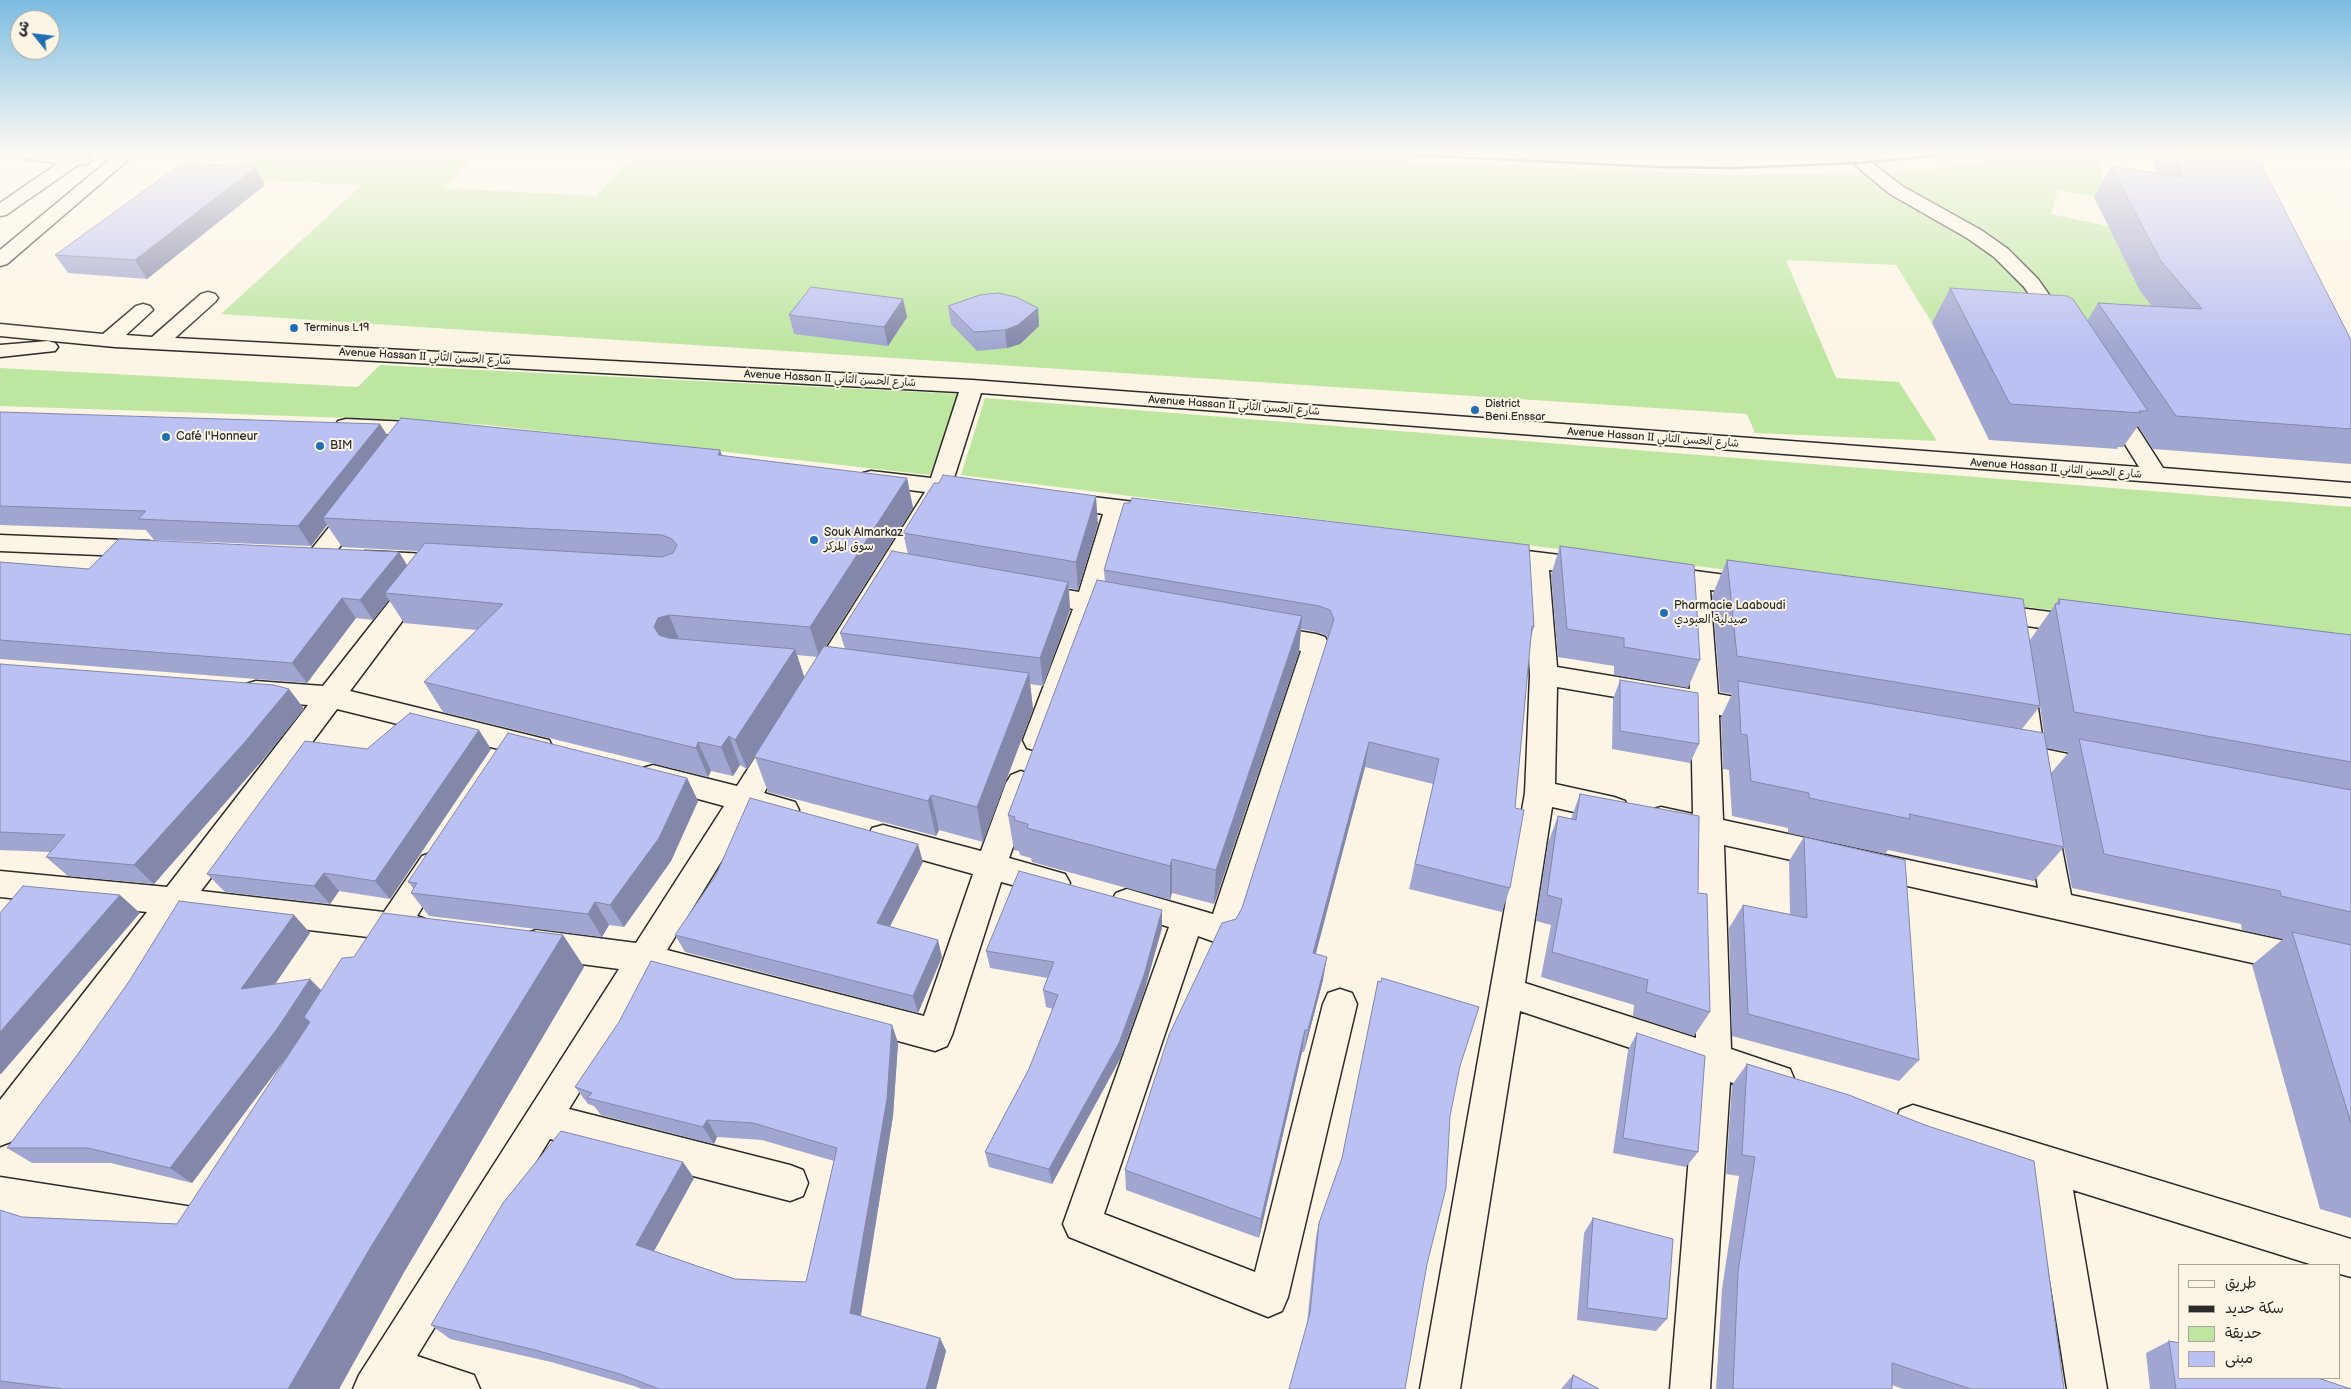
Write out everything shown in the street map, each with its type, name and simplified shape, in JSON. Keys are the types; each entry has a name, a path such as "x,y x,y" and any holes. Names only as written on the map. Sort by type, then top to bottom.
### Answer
{"street":[{"path":"0,260 50,219"},
{"path":"1948,219 1974,234 2012,262 2042,298 2068,338"},
{"path":"157,343 208,298"},
{"path":"111,340 142,310"},
{"name":"Avenue Hassan II شارع الحسن الثاني","path":"0,330 157,343 972,386 2351,490"},
{"name":"Avenue Hassan II شارع الحسن الثاني","path":"0,351 111,340"},
{"path":"460,1389 380,1378 801,709 827,669 903,570 940,486 972,386"},
{"path":"2099,387 2156,476"},
{"path":"319,425 457,432"},
{"path":"400,452 417,429"},
{"path":"850,476 989,492"},
{"path":"371,489 310,556 472,564"},
{"path":"1038,498 1186,516"},
{"path":"508,940 644,958 935,1035 991,866 1089,602 1118,508"},
{"path":"0,543 170,550"},
{"path":"1468,551 1611,569"},
{"path":"1440,1389 1540,793 1544,675 1536,560"},
{"path":"0,1129 434,562"},
{"path":"1639,572 1775,588"},
{"path":"1690,1389 1714,1061 1705,702 1696,579"},
{"path":"1013,589 1146,613"},
{"path":"1962,610 2107,628"},
{"path":"2011,616 2030,758 2057,905"},
{"path":"1104,896 1188,919 1223,931 1316,644 1240,630"},
{"path":"1544,675 1791,716"},
{"path":"233,689 330,697 506,754 562,754"},
{"path":"1023,695 1052,699"},
{"path":"1992,751 2118,774"},
{"path":"629,770 810,817"},
{"path":"1540,793 2351,970"},
{"path":"858,830 1076,889"},
{"path":"366,968 450,838"},
{"path":"0,884 175,900 440,932"},
{"path":"1188,919 1082,1224 1268,1297 1340,1004"},
{"path":"1506,992 1714,1061 1807,1089"},
{"path":"1882,1112 2351,1258"},
{"path":"542,1120 790,1183"},
{"path":"2050,1164 2088,1389"},
{"path":"0,1196 202,1226 223,1193"}],"green space":[{"path":"325,219 2074,219 2108,226 2180,341 1932,323 1896,265 1786,260 1836,378 1899,382 1937,441 1755,433 1747,414 221,314"},
{"path":"380,365 959,394 930,475 488,425 408,420 0,406 0,368 358,387"},
{"path":"985,398 2351,507 2351,647 961,475"}],"building":[{"path":"105,219 189,219 135,260 55,255"},
{"path":"2139,219 2289,219 2351,340 2351,429 2176,416 2098,303 2202,309 2160,260"},
{"path":"811,287 903,299 884,327 789,315"},
{"path":"1950,288 2067,296 2073,299 2148,411 2139,411 2141,413 2010,404"},
{"path":"998,293 1016,297 1038,308 1018,325 1005,330 974,332 948,306 980,295"},
{"path":"0,412 380,424 298,526 138,519 146,511 0,506"},
{"path":"401,418 720,450 718,455 907,478 810,627 669,615 658,618 654,627 659,635 668,638 795,649 735,740 729,736 721,747 698,742 696,748 424,682 503,604 385,593 425,543 662,557 673,553 677,545 672,539 662,535 323,518"},
{"path":"943,475 1096,496 1076,562 903,533 934,483 939,483"},
{"path":"1132,498 1529,545 1534,627 1532,626 1515,808 1524,810 1510,888 1415,864 1439,759 1369,742 1313,953 1327,957 1308,1030 1305,1030 1261,1219 1125,1170 1169,1035 1222,923 1236,919 1242,908 1334,619 1330,610 1319,606 1104,570 1124,503 1130,503"},
{"path":"119,539 399,552 360,600 342,598 292,663 0,640 0,562 89,569"},
{"path":"1560,546 1694,565 1700,660 1624,647 1624,638 1567,629"},
{"path":"892,551 1068,582 1040,658 840,633"},
{"path":"1727,560 2023,599 2040,706 1737,656"},
{"path":"1097,580 1302,616 1216,870 1172,859 1170,866 1027,828 1028,824 1014,820 1015,817 1008,815"},
{"path":"2059,599 2351,635 2351,762 2074,712 2055,604 2060,604"},
{"path":"824,646 1029,673 977,807 931,795 928,801 754,757"},
{"path":"0,664 274,685 289,689 244,743 134,865 46,857 65,835 0,832"},
{"path":"1620,680 1698,693 1699,744 1620,731"},
{"path":"1738,681 2044,733 2064,847 1909,814 1910,819 1809,798 1809,793 1751,781 1747,735 1741,734"},
{"path":"410,713 479,730 375,881 324,873 314,886 207,874 305,741 367,749"},
{"path":"508,733 687,778 659,838 610,905 595,902 588,914 411,893 417,883 408,882"},
{"path":"2079,739 2351,790 2351,912 2281,896 2280,891 2104,854"},
{"path":"1580,794 1699,816 1698,893 1707,894 1710,1012 1646,992 1648,980 1552,952 1562,899 1547,895 1558,816 1576,820"},
{"path":"750,798 918,844 877,923 938,940 913,996 675,935 716,875"},
{"path":"1804,837 1905,860 1919,1060 1748,1014 1743,905 1807,918"},
{"path":"1019,871 1162,910 1144,975 1119,1043 1049,1169 985,1152 1029,1069 1058,995 1043,990 1054,962 986,951"},
{"path":"23,886 120,895 0,1032 0,913"},
{"path":"179,901 294,915 241,989 310,979 277,1029 170,1168 88,1148 7,1148 78,1054 130,980"},
{"path":"383,913 563,935 369,1250 288,1389 63,1389 0,1381 0,1210 22,1217 177,1224 310,1022 304,1017 342,958 354,957"},
{"path":"2292,932 2351,945 2351,1123"},
{"path":"651,961 892,1025 887,1099 850,1313 940,1338 926,1389 659,1389 620,1374 535,1350 431,1325 503,1203 561,1131 683,1162 636,1245 735,1279 806,1282 837,1148 753,1123 707,1120 703,1127 587,1098 592,1093 575,1087 619,1022"},
{"path":"1382,978 1479,1007 1460,1066 1450,1116 1446,1188 1427,1264 1405,1389 1289,1389 1310,1313 1319,1223 1342,1158 1378,981 1381,982"},
{"path":"1637,1033 1705,1056 1698,1152 1623,1138"},
{"path":"1747,1064 1849,1095 1925,1125 2034,1161 2064,1389 1971,1389 1892,1363 1892,1389 1733,1389 1738,1272 1755,1157 1742,1155"},
{"path":"1593,1218 1673,1239 1667,1319 1587,1308"},
{"path":"2169,1341 2178,1343 2178,1379 2321,1379 2351,1389 2176,1389"},
{"path":"1573,1375 1599,1389 1571,1389"}],"place":[{"name":"Terminus L19","path":"294,328"},
{"name":"District Beni Enssar","path":"1475,410"},
{"name":"Café l'Honneur","path":"166,437"},
{"name":"BIM","path":"320,446"},
{"name":"Souk Almarkaz سوق المركز","path":"814,540"},
{"name":"Pharmacie Laaboudi صيدلية العبودي","path":"1664,613"}]}
